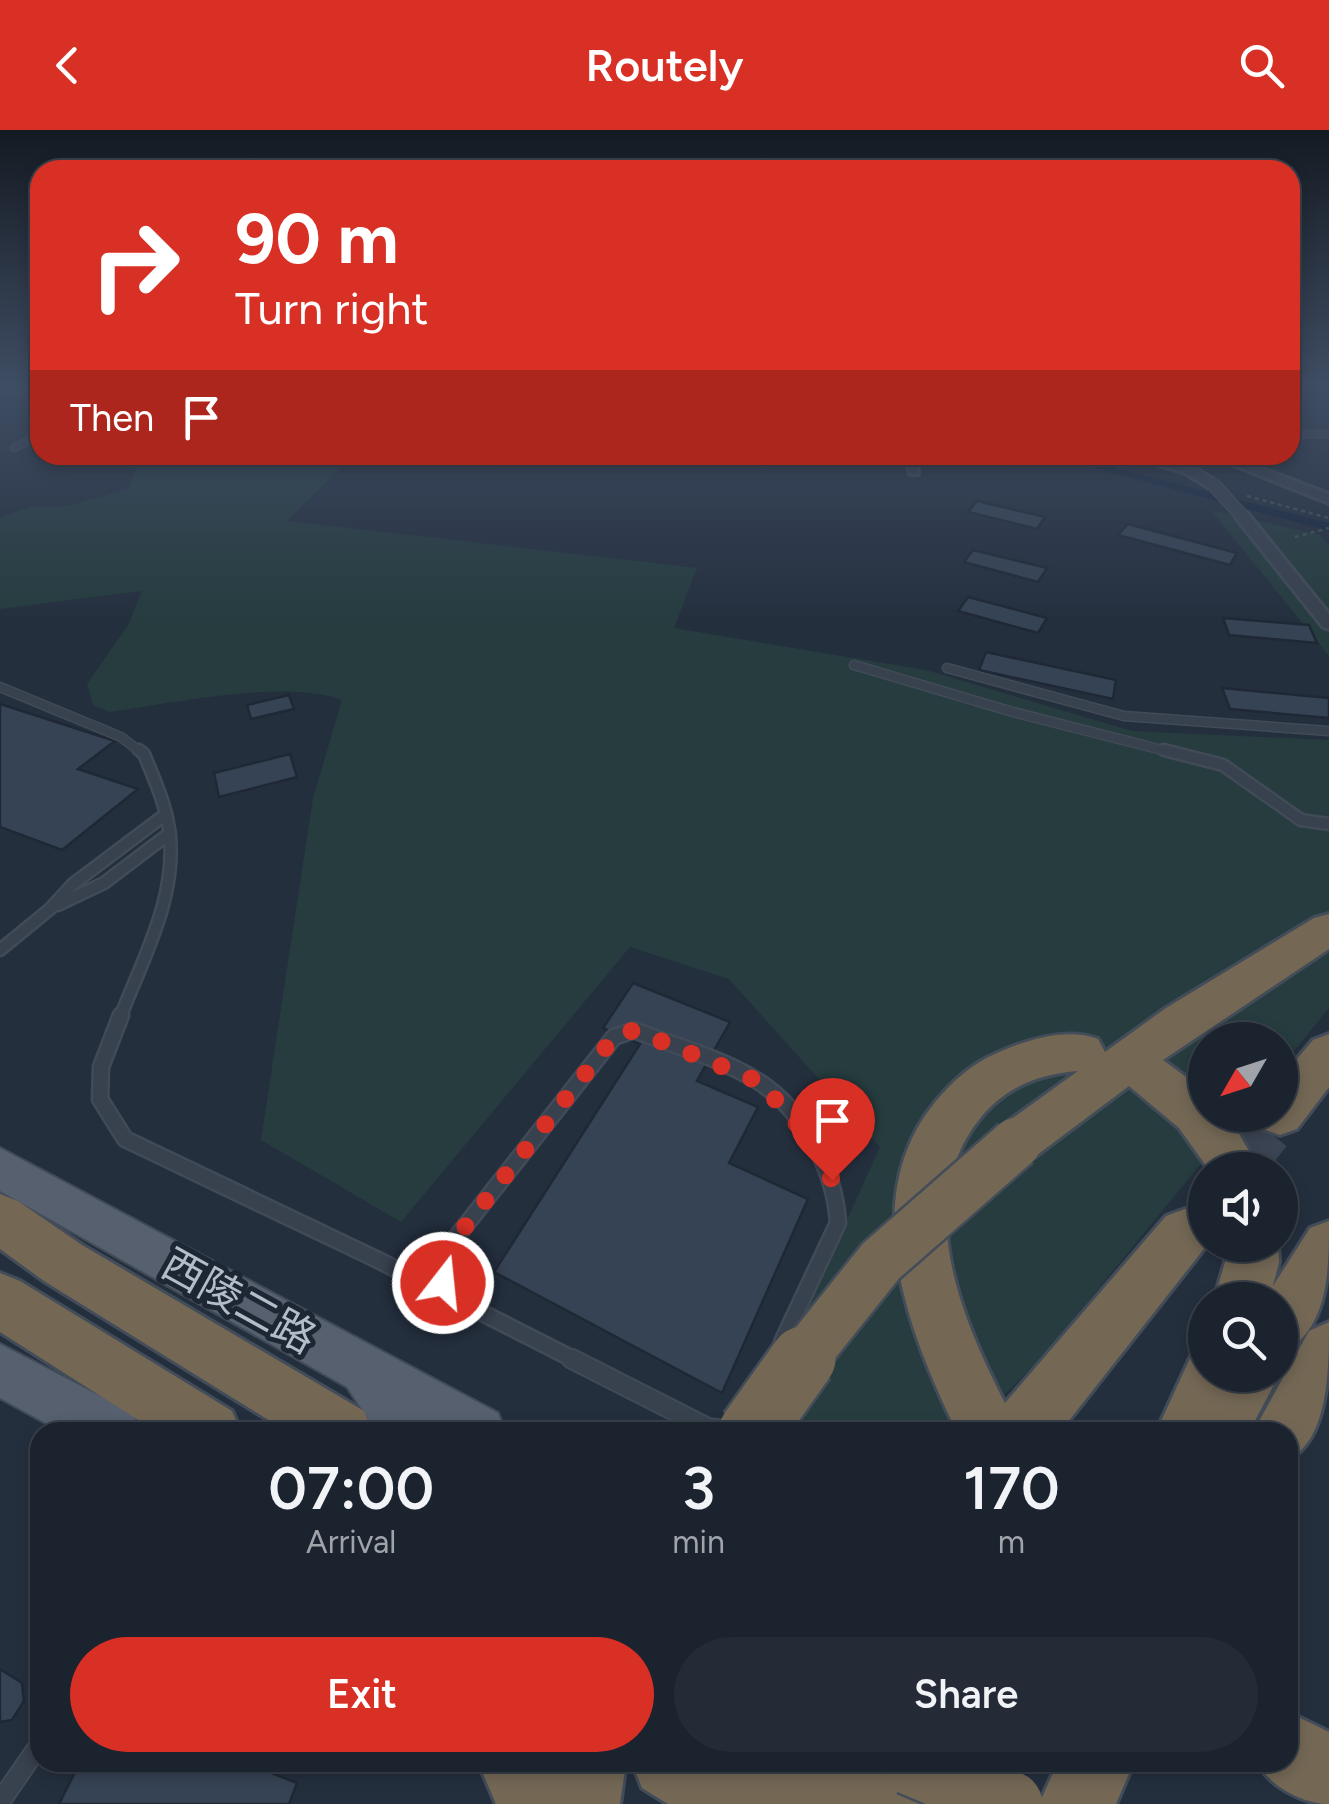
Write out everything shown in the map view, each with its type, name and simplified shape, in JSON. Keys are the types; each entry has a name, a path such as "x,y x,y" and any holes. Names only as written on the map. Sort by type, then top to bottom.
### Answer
{"highway":[{"path":"755,1412 881,1262 1016,1142 1182,1021 1329,929"},
{"path":"984,1422 944,1333 922,1248 920,1201 938,1134 956,1108 980,1085 1016,1064 1056,1053 1082,1052"},
{"path":"1298,1091 1329,1053"},
{"path":"1142,1070 1178,1093 1201,1116 1223,1152"},
{"path":"0,1218 63,1263 326,1422"},
{"path":"1028,1422 1186,1234"},
{"path":"1298,1297 1329,1246"},
{"path":"0,1300 196,1422"},
{"path":"1289,1422 1329,1351"},
{"path":"1191,1422 1205,1392"},
{"path":"1221,1422 1240,1392"},
{"path":"1298,1754 1329,1774"},
{"path":"519,1772 536,1804"},
{"path":"583,1804 588,1772"},
{"path":"684,1772 735,1804"},
{"path":"757,1772 812,1804"},
{"path":"861,1772 898,1804"},
{"path":"934,1772 1010,1804"},
{"path":"997,1804 1015,1772"},
{"path":"1076,1804 1093,1772"}],"main road":[{"name":"西陵二路","path":"0,1168 460,1422"},
{"path":"330,1351 363,1374 386,1398 400,1422"},
{"path":"0,1370 96,1422"}],"street":[{"path":"913,466 914,471"},
{"path":"1175,466 1213,484 1329,624"},
{"path":"1244,466 1329,499"}],"lane":[{"path":"854,665 982,704 1222,765 1301,820 1329,824"},
{"path":"948,668 1124,716 1329,731"},
{"path":"0,688 122,736 144,754 166,814 170,833 168,898 101,1066 100,1099 125,1139 392,1267 696,1422"},
{"path":"0,950 50,909 73,884 166,814"},
{"path":"50,909 104,882 170,833"},
{"path":"421,1282 614,1037 634,1030 760,1082 809,1138 832,1180 839,1205 838,1223 775,1357"},
{"path":"392,1267 416,1270 441,1257"},
{"path":"441,1257 441,1276 453,1298"},
{"path":"737,1422 751,1408 755,1412"},
{"path":"0,1802 30,1758"}],"path":[{"path":"1295,537 1329,528"}],"green space":[{"path":"139,466 343,466 287,521 697,568 674,628 926,670 1132,731 1329,740 1329,1008 1298,1046 1298,1022 1188,1022 1188,1132 1227,1132 1211,1152 1188,1152 1188,1180 1039,1361 976,1422 756,1422 880,1147 729,979 630,947 401,1222 261,1140 313,798 342,700 318,694 260,692 109,712 93,705 87,684 128,625 142,591 0,609 0,518 31,506 66,506 129,489"},
{"path":"1211,510 1320,535 1329,546 1329,656"}],"building":[{"path":"977,501 1045,517 1037,529 968,512"},
{"path":"1128,524 1237,553 1230,565 1118,535"},
{"path":"973,550 1047,568 1038,582 964,562"},
{"path":"968,597 1047,618 1038,633 958,611"},
{"path":"1223,618 1309,625 1317,643 1229,635"},
{"path":"986,652 1116,680 1113,699 979,670"},
{"path":"1222,688 1329,698 1329,718 1230,709"},
{"path":"289,695 294,709 251,719 247,705"},
{"path":"0,704 115,741 78,769 138,789 62,850 0,827"},
{"path":"290,754 297,777 219,797 214,773"},
{"path":"633,983 730,1022 697,1081 758,1107 729,1163 808,1199 722,1393 494,1272 640,1044 603,1028"},
{"path":"0,1669 22,1683 24,1701 12,1720 0,1722"},
{"path":"75,1772 269,1772 297,1783 289,1804 59,1804"}],"waterway":[{"path":"1094,466 1329,527"}],"tunnel":[{"path":"1250,1152 1266,1132"}],"route":[{"path":"443,1283 442,1256 614,1037 624,1030 634,1030 760,1082 809,1138 832,1180"}]}
